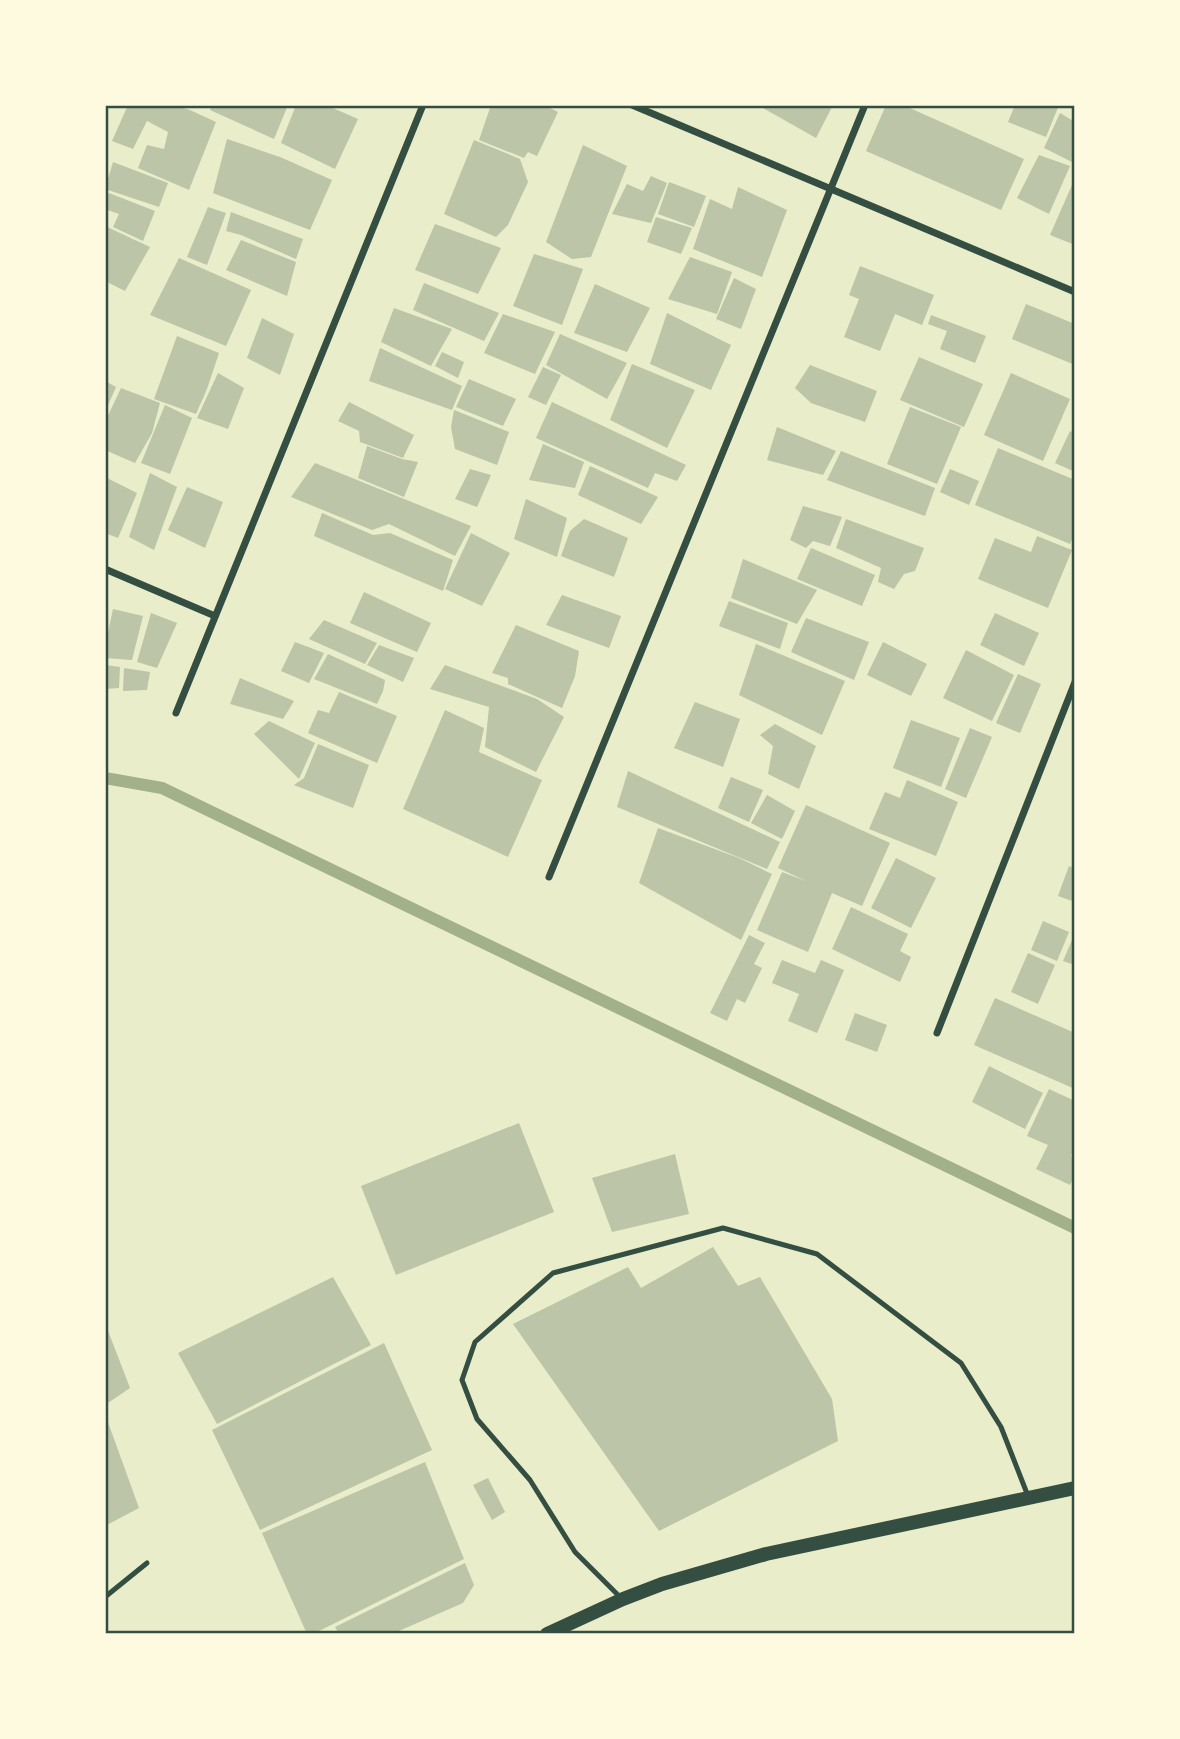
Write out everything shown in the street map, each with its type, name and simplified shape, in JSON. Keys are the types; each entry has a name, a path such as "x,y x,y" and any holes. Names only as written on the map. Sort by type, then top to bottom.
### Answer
{"main road":[{"path":"547,1634 662,1584 766,1554 1075,1488"}],"street":[{"path":"176,713 423,105"},
{"path":"632,105 1075,292"},
{"path":"549,877 865,105"},
{"path":"105,569 215,617"},
{"path":"937,1033 1075,682"}],"lane":[{"path":"623,1599 575,1552 530,1480 477,1419 463,1380 475,1342 553,1273 723,1228 817,1254 961,1363 1001,1427 1029,1498"},
{"path":"105,1597 147,1563"}],"building":[{"path":"128,105 173,105 216,122 189,190 138,168 147,145 164,149 168,132 147,121 133,149 112,141"},
{"path":"212,105 288,105 274,139 210,110"},
{"path":"296,105 326,105 358,119 335,169 281,143"},
{"path":"491,105 544,105 558,112 537,156 528,152 524,158 479,140"},
{"path":"833,105 816,138 761,107"},
{"path":"886,105 903,105 1024,159 1001,210 866,151"},
{"path":"1015,105 1059,105 1046,137 1008,122"},
{"path":"1060,113 1075,122 1075,159 1072,162 1044,148"},
{"path":"227,139 280,157 332,180 310,230 213,193"},
{"path":"474,140 520,159 528,182 508,225 496,237 444,214"},
{"path":"583,145 627,166 591,257 572,259 546,242"},
{"path":"1039,155 1070,166 1049,214 1017,198"},
{"path":"113,162 168,183 159,207 105,189"},
{"path":"651,176 667,183 651,223 612,214 627,184 643,191"},
{"path":"1075,178 1075,245 1050,235"},
{"path":"669,182 706,196 694,227 658,214"},
{"path":"738,187 787,210 762,277 693,249 710,199 732,209"},
{"path":"109,193 155,211 143,241 113,227 119,214 105,209"},
{"path":"208,207 226,213 207,265 187,257"},
{"path":"231,212 303,239 296,259 226,231"},
{"path":"656,217 692,228 681,254 647,242"},
{"path":"435,224 501,248 478,294 415,270"},
{"path":"105,226 150,247 125,291 105,281"},
{"path":"241,240 296,262 287,296 226,270"},
{"path":"534,254 583,269 562,325 513,306"},
{"path":"690,257 732,272 717,314 668,299"},
{"path":"179,258 251,290 226,346 150,315"},
{"path":"860,266 934,295 922,325 895,314 880,351 844,337 859,299 849,295"},
{"path":"734,278 756,289 741,329 716,319"},
{"path":"424,283 499,313 484,341 413,310"},
{"path":"595,284 650,308 627,352 574,333"},
{"path":"1026,304 1075,324 1075,365 1012,339"},
{"path":"394,308 452,329 431,366 381,342"},
{"path":"667,313 731,345 711,390 650,364"},
{"path":"503,314 555,332 535,374 484,353"},
{"path":"931,315 986,336 975,363 940,349 947,331 928,324"},
{"path":"262,318 294,334 280,375 247,358"},
{"path":"560,334 627,363 607,399 546,365"},
{"path":"177,336 219,353 196,414 154,399"},
{"path":"380,348 462,386 452,410 369,381"},
{"path":"442,352 464,362 458,378 435,366"},
{"path":"919,357 983,384 964,427 900,400"},
{"path":"632,364 695,390 667,448 610,420"},
{"path":"810,365 877,391 865,422 811,403 795,388"},
{"path":"543,367 561,375 546,405 528,397"},
{"path":"218,373 244,388 228,429 197,418"},
{"path":"1011,373 1070,399 1043,461 984,435"},
{"path":"469,379 516,399 503,426 456,407"},
{"path":"105,381 116,387 105,412"},
{"path":"121,388 160,403 152,433 135,463 105,450 105,422"},
{"path":"349,402 414,435 403,458 360,442 359,431 338,421"},
{"path":"552,402 686,465 677,481 655,473 648,488 536,438"},
{"path":"165,405 192,418 170,474 141,463"},
{"path":"910,407 961,427 937,484 887,464"},
{"path":"454,410 509,432 497,465 455,449 451,427"},
{"path":"777,427 836,451 823,475 767,460"},
{"path":"1070,431 1075,434 1075,472 1055,463"},
{"path":"543,444 584,462 575,488 529,480"},
{"path":"367,446 418,462 404,497 358,478"},
{"path":"998,448 1075,480 1075,533 1070,544 975,505"},
{"path":"841,451 935,488 925,516 827,480"},
{"path":"315,463 471,526 455,556 389,524 372,530 291,497"},
{"path":"590,466 658,497 641,524 578,495"},
{"path":"470,469 491,475 477,507 455,499"},
{"path":"950,469 979,481 969,505 940,492"},
{"path":"150,473 177,487 154,550 129,537"},
{"path":"105,477 137,493 118,538 105,533"},
{"path":"187,487 223,502 205,548 168,530"},
{"path":"526,499 567,518 557,557 514,539"},
{"path":"803,506 842,517 830,546 813,541 806,548 790,540"},
{"path":"322,513 373,535 390,533 453,560 443,591 314,536"},
{"path":"584,519 628,538 614,577 561,556 570,531"},
{"path":"846,519 924,548 915,571 904,574 894,589 878,582 881,568 836,548"},
{"path":"471,533 510,553 482,606 445,589"},
{"path":"1037,536 1072,550 1048,608 978,579 995,538 1031,552"},
{"path":"811,548 875,575 862,606 797,579"},
{"path":"743,559 817,590 797,624 731,598"},
{"path":"364,592 431,623 417,652 350,623"},
{"path":"562,595 621,616 609,648 546,625"},
{"path":"729,601 788,623 780,649 719,626"},
{"path":"113,609 143,616 132,660 105,658"},
{"path":"151,613 177,623 157,668 137,662"},
{"path":"995,613 1039,633 1024,666 980,645"},
{"path":"806,618 869,642 854,680 791,652"},
{"path":"324,620 377,643 365,664 309,639"},
{"path":"516,625 579,651 575,676 562,708 508,684 508,678 492,673"},
{"path":"295,642 324,653 309,683 281,671"},
{"path":"883,642 927,664 911,696 867,675"},
{"path":"756,644 845,681 822,735 739,695"},
{"path":"379,645 414,658 403,682 367,665"},
{"path":"966,650 1014,675 992,721 943,698"},
{"path":"328,654 385,680 377,704 314,679"},
{"path":"105,665 120,667 119,688 105,689"},
{"path":"445,665 537,699 564,717 536,772 485,747 489,707 430,689"},
{"path":"124,668 150,672 147,690 123,691"},
{"path":"1018,674 1041,684 1020,733 996,723"},
{"path":"240,678 294,701 283,719 230,704"},
{"path":"339,692 397,716 377,763 308,733 318,710 329,713"},
{"path":"695,702 740,719 723,767 674,748"},
{"path":"445,710 484,728 479,752 542,780 508,857 403,809"},
{"path":"911,720 960,738 941,787 893,768"},
{"path":"269,721 315,743 299,779 254,734"},
{"path":"775,724 816,746 799,789 768,774 773,746 760,735"},
{"path":"970,728 992,737 966,798 945,789"},
{"path":"318,744 369,765 353,808 294,785 304,778"},
{"path":"628,771 780,842 767,869 617,807"},
{"path":"731,777 763,790 749,822 718,808"},
{"path":"907,780 958,802 936,856 869,829 885,792 900,798"},
{"path":"767,795 795,811 782,839 751,823"},
{"path":"806,805 890,843 862,906 832,893 808,952 757,930 782,872 806,881 778,868"},
{"path":"658,828 739,858 772,874 741,940 639,883"},
{"path":"896,858 936,878 911,928 871,908"},
{"path":"1069,866 1075,869 1075,902 1058,896"},
{"path":"851,907 908,934 900,951 911,957 900,982 832,949"},
{"path":"1043,921 1069,932 1057,961 1031,950"},
{"path":"1075,933 1075,965 1063,961"},
{"path":"749,935 765,943 754,964 762,968 745,1003 737,999 727,1021 710,1013"},
{"path":"1028,953 1055,965 1038,1004 1011,992"},
{"path":"782,960 815,973 821,960 844,970 817,1033 788,1021 799,994 772,983"},
{"path":"995,998 1075,1033 1075,1089 974,1045"},
{"path":"855,1013 887,1025 877,1052 845,1040"},
{"path":"989,1066 1043,1093 1025,1129 972,1102"},
{"path":"1049,1089 1075,1101 1075,1147 1071,1156 1075,1158 1075,1175 1070,1185 1036,1169 1048,1145 1027,1136"},
{"path":"519,1123 554,1212 396,1275 361,1186"},
{"path":"675,1154 689,1214 612,1232 592,1178"},
{"path":"713,1247 738,1286 760,1277 832,1399 838,1441 659,1531 513,1324 628,1267 641,1288"},
{"path":"333,1277 371,1345 217,1424 178,1353"},
{"path":"105,1323 130,1388 105,1405"},
{"path":"384,1343 432,1450 260,1530 212,1430"},
{"path":"105,1414 139,1508 105,1526"},
{"path":"425,1462 464,1559 313,1634 307,1634 262,1533"},
{"path":"488,1478 505,1512 492,1520 473,1485"},
{"path":"465,1563 474,1585 463,1603 392,1634 339,1634 335,1627"}],"waterway":[{"path":"105,778 162,788 1075,1228"}]}
